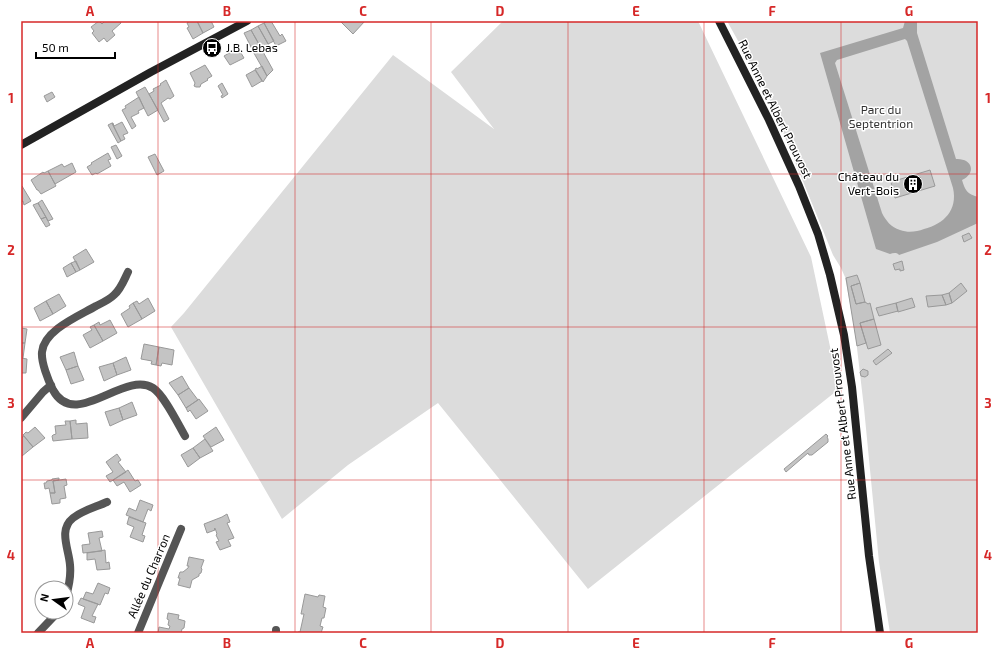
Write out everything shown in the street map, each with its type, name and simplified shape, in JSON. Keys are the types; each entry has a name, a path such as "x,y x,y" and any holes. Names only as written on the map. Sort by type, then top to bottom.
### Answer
{"street":[{"path":"21,145 234,24 247,21"},
{"name":"Rue Anne et Albert Prouvost","path":"719,21 787,159 810,214 827,263 843,328 852,387 869,556 880,633"},
{"path":"128,272 119,290 112,297 61,326 48,339 42,352 44,364 51,385 62,400 71,404 89,402 133,385 148,386 153,388 161,396 185,436"},
{"path":"21,418 43,392 51,385"},
{"path":"69,580 70,566 64,535 66,527 69,521 76,516 108,502"},
{"name":"Allée du Charron","path":"138,633 181,529"},
{"path":"38,633 50,620"}],"green space":[{"path":"503,21 698,21 811,257 839,389 588,589 438,403 348,465 282,519 171,327 184,313 393,55 494,129 451,72"},
{"name":"Parc du Septentrion","path":"727,21 978,21 978,633 890,633 879,562 855,331 845,277 833,255 767,93"}],"shaded area":[{"path":"905,21 917,21 917,33 956,159 966,161 971,166 970,174 962,180 967,191 978,197 978,223 937,242 899,255 896,253 890,254 876,249 820,53 903,28","holes":["905,39 907,41 953,188 954,196 951,209 943,220 931,227 912,232 897,229 887,221 882,213 835,63 837,60"]}],"building":[{"path":"99,21 102,24 105,21 120,21 121,23 112,31 115,35 107,42 104,38 99,42 92,33 94,31 91,27"},
{"path":"190,21 197,21 203,33 193,39 187,28 189,27 187,23"},
{"path":"197,21 211,21 214,27 203,33"},
{"path":"271,21 280,36 282,34 286,41 276,46 264,23"},
{"path":"340,21 365,21 353,34"},
{"path":"264,23 274,41 268,44 258,26"},
{"path":"258,26 270,47 263,51 251,30"},
{"path":"251,30 273,70 267,76 244,33"},
{"path":"238,48 244,58 230,65 224,56"},
{"path":"205,65 212,76 201,84 200,87 196,87 194,86 195,83 190,73"},
{"path":"262,66 267,76 263,82 255,69"},
{"path":"255,70 262,81 252,87 246,75"},
{"path":"166,80 174,96 161,103 169,119 164,122 149,94 154,91 153,89 161,85 160,84"},
{"path":"222,83 228,94 222,98 221,96 223,95 218,86"},
{"path":"145,87 158,110 148,116 136,92"},
{"path":"52,92 55,97 47,102 44,96"},
{"path":"139,97 144,108 138,111 139,113 131,117 136,126 132,129 122,110 126,108 125,106"},
{"path":"122,122 128,133 123,135 125,139 121,141 112,123 114,126"},
{"path":"112,123 121,141 118,143 108,125"},
{"path":"116,145 122,156 117,159 111,147"},
{"path":"108,153 111,159 108,160 111,166 97,174 92,175 87,167"},
{"path":"155,154 164,171 157,175 148,157"},
{"path":"72,163 76,172 55,184 48,171 62,164 64,167"},
{"name":"Château du Vert-Bois","path":"930,170 935,186 895,198 891,182"},
{"path":"48,171 56,186 41,194 31,180 43,172"},
{"path":"21,186 31,201 24,205 23,201 21,202"},
{"path":"42,200 53,219 48,221 38,203"},
{"path":"38,203 46,217 41,219 33,205"},
{"path":"46,217 50,225 46,227 41,219"},
{"path":"969,233 972,238 964,242 962,236"},
{"path":"86,249 94,262 80,270 73,257"},
{"path":"76,261 80,270 76,272 71,263"},
{"path":"902,261 904,270 895,270 893,264"},
{"path":"71,263 76,272 67,277 63,268"},
{"path":"857,275 860,283 851,286 856,304 865,302 868,304 870,303 874,319 860,323 866,343 857,346 846,278"},
{"path":"860,283 865,302 856,304 851,286"},
{"path":"961,283 967,291 952,303 949,293"},
{"path":"949,293 952,303 946,305 942,295"},
{"path":"59,294 66,306 53,314 46,301"},
{"path":"942,295 946,305 928,307 926,296"},
{"path":"148,298 155,311 142,319 133,303 137,301 139,304"},
{"path":"912,298 915,307 898,312 896,303"},
{"path":"46,301 53,314 40,321 34,308"},
{"path":"133,303 142,319 128,327 121,314 130,308 129,306"},
{"path":"896,303 898,311 879,316 876,308"},
{"path":"874,319 881,345 868,349 860,323"},
{"path":"110,320 117,333 103,341 94,325 99,322 100,325"},
{"path":"94,325 103,341 90,348 83,335 92,330 90,327"},
{"path":"21,328 27,329 25,343 21,343"},
{"path":"21,343 25,343 23,358 21,358"},
{"path":"144,344 159,347 156,365 151,364 152,361 141,359"},
{"path":"159,347 174,350 172,365 162,363 161,366 156,365"},
{"path":"888,349 892,353 876,365 873,361"},
{"path":"74,352 78,366 66,370 60,357"},
{"path":"126,357 131,370 117,375 113,363"},
{"path":"21,358 27,359 26,373 21,373"},
{"path":"113,363 117,375 104,381 99,367"},
{"path":"78,366 84,380 71,384 66,370"},
{"path":"863,369 868,371 868,375 865,377 861,376 860,372"},
{"path":"182,376 189,388 178,395 169,383"},
{"path":"189,388 198,400 186,408 178,395"},
{"path":"199,399 208,411 196,419 190,410 188,412 186,408"},
{"path":"132,402 137,415 123,420 119,408"},
{"path":"119,408 123,420 110,426 105,412"},
{"path":"76,420 76,424 87,423 88,438 72,439 70,421"},
{"path":"65,421 70,421 72,439 53,441 52,436 56,434 55,426 66,425"},
{"path":"35,427 45,438 33,447 23,435"},
{"path":"216,427 224,440 211,447 203,436"},
{"path":"826,434 828,436 828,442 812,455 809,455 808,453 786,472 784,469"},
{"path":"24,436 33,447 22,456 21,438"},
{"path":"205,439 213,451 200,458 193,448"},
{"path":"193,448 200,458 188,467 181,455"},
{"path":"117,454 121,460 118,462 126,472 110,482 106,476 113,472 106,462"},
{"path":"128,470 135,481 138,480 141,485 130,492 124,482 117,486 113,480"},
{"path":"59,478 59,480 53,481 55,493 50,493 49,488 45,489 44,483 52,479"},
{"path":"66,479 67,485 64,486 66,498 60,499 60,503 52,504 50,493 55,493 53,481"},
{"path":"140,500 153,505 151,511 148,509 143,522 126,515 129,508 136,511"},
{"path":"227,514 230,522 227,523 234,538 228,540 231,546 220,550 216,542 219,541 215,528 215,530 207,533 204,524"},
{"path":"129,517 146,523 142,535 145,536 143,542 130,537 134,527 127,524"},
{"path":"102,531 103,537 99,538 102,551 83,553 82,545 90,544 88,533"},
{"path":"105,550 106,563 109,562 110,569 97,570 95,559 87,560 87,553"},
{"path":"189,557 204,560 201,573 192,580 190,588 178,585 180,572 183,572 189,566 187,566"},
{"path":"98,583 110,588 108,594 105,593 100,605 83,599 86,592 93,594"},
{"path":"305,594 318,597 319,595 325,596 323,607 326,608 324,618 322,618 320,626 323,627 321,633 297,633 300,632 304,614 301,614"},
{"path":"81,598 98,604 92,616 96,617 94,623 81,618 85,607 78,604"},
{"path":"168,613 179,615 178,619 185,621 184,628 182,629 181,633 158,633 159,627 169,629 169,620 167,619"}],"place":[{"name":"J.B. Lebas","path":"212,48"},
{"name":"Château du Vert-Bois","path":"913,184"}]}
